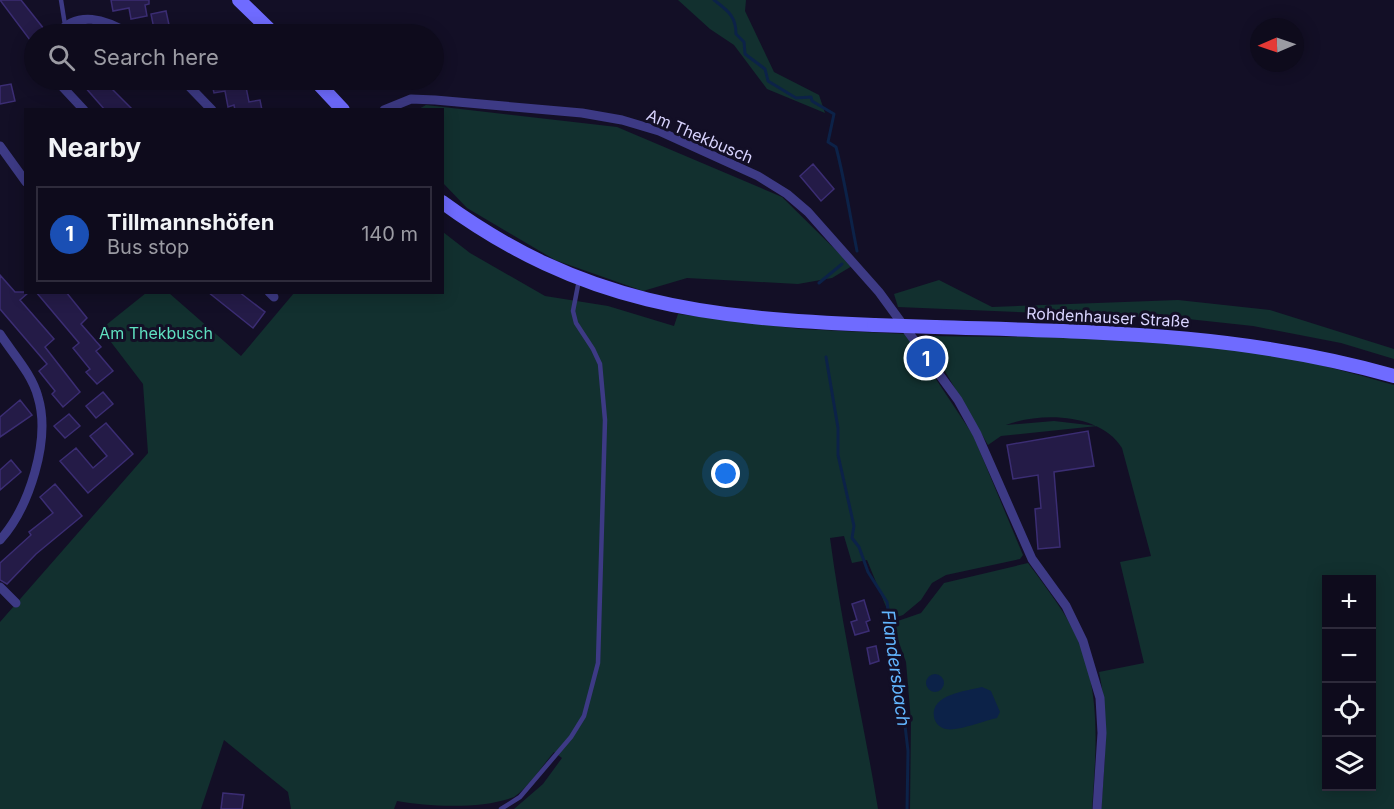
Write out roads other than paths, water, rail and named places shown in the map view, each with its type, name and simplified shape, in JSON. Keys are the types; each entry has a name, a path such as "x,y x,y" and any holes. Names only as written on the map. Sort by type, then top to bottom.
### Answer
{"main road":[{"path":"239,0 264,24"},
{"path":"324,90 340,108"},
{"name":"Rohdenhauser Straße","path":"444,203 506,245 579,280 620,294 703,312 817,323 1209,339 1300,353 1394,376"}],"street":[{"path":"67,24 91,18 108,24"},
{"path":"65,90 82,108"},
{"path":"193,90 210,108"},
{"name":"Am Thekbusch","path":"389,108 411,99 435,100 582,113 622,120 659,131 758,176 788,194 808,212 879,292 958,400 981,443 1032,559 1065,606 1074,623 1094,672 1100,698 1102,733 1097,809"},
{"path":"0,146 24,179"},
{"path":"0,334 33,383 38,397 41,424 34,472 26,500 0,540"},
{"path":"0,587 16,603"}],"lane":[{"path":"61,0 65,24"},
{"path":"501,809 520,796 571,737 584,716 598,663 605,420 600,364 576,323 573,311 579,280"}],"water":[{"path":"935,674 941,677 944,683 941,689 935,692 929,689 926,683 929,677"},
{"path":"982,687 991,691 1000,712 997,718 951,729 942,728 937,723 934,709 943,698"}],"waterway":[{"name":"Flandersbach","path":"714,0 730,14 735,23 736,34 744,42 745,54 765,69 768,81 796,98 811,97 812,101 834,114 828,142 836,147 857,251"},
{"name":"Flandersbach","path":"819,283 842,264"},
{"name":"Flandersbach","path":"826,357 838,428 838,455 854,526 852,538 859,547 868,572 887,602 890,625 895,640 908,751 907,809"}],"place":[{"name":"Tillmannshöfen","path":"926,358"}]}
